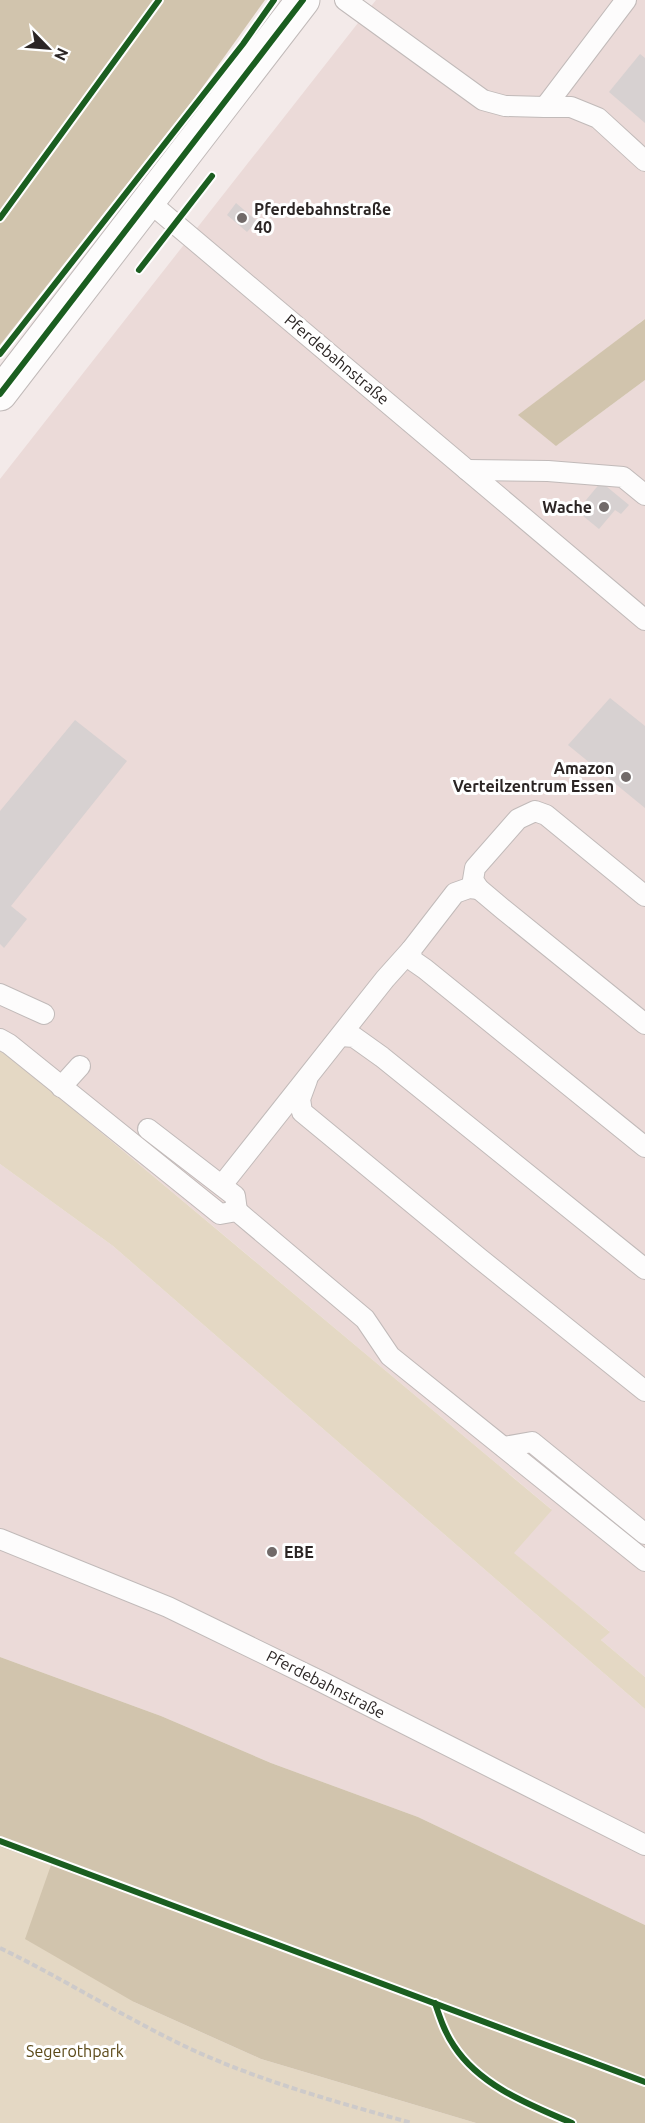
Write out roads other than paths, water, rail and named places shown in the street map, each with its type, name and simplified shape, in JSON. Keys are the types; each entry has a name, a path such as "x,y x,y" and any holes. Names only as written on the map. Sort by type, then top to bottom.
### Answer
{"street":[{"path":"0,394 303,0"}],"lane":[{"path":"345,0 483,100 505,106 571,107 598,118 645,161"},
{"path":"545,107 626,0"},
{"name":"Pferdebahnstraße","path":"148,201 645,620"},
{"path":"468,470 548,471 622,477 645,495"},
{"path":"645,896 546,815 535,811 518,819 475,868 473,880 479,889 645,1024"},
{"path":"222,1185 455,893 469,888 479,889"},
{"path":"411,950 412,960 645,1147"},
{"path":"0,994 44,1014"},
{"path":"341,1036 354,1037 382,1057 645,1269"},
{"path":"0,1039 229,1212 365,1319 390,1356 645,1561"},
{"path":"61,1087 80,1066"},
{"path":"307,1080 300,1099 302,1112 645,1391"},
{"path":"148,1129 235,1196 229,1212"},
{"path":"504,1447 531,1442 645,1534"},
{"name":"Pferdebahnstraße","path":"0,1539 168,1607 645,1845"}],"place":[{"name":"Pferdebahnstraße 40","path":"242,218"},
{"name":"Wache","path":"604,507"},
{"name":"Amazon Verteilzentrum Essen","path":"626,777"},
{"name":"EBE","path":"272,1552"}],"park label":[{"name":"Segerothpark","path":"75,2051"}]}
